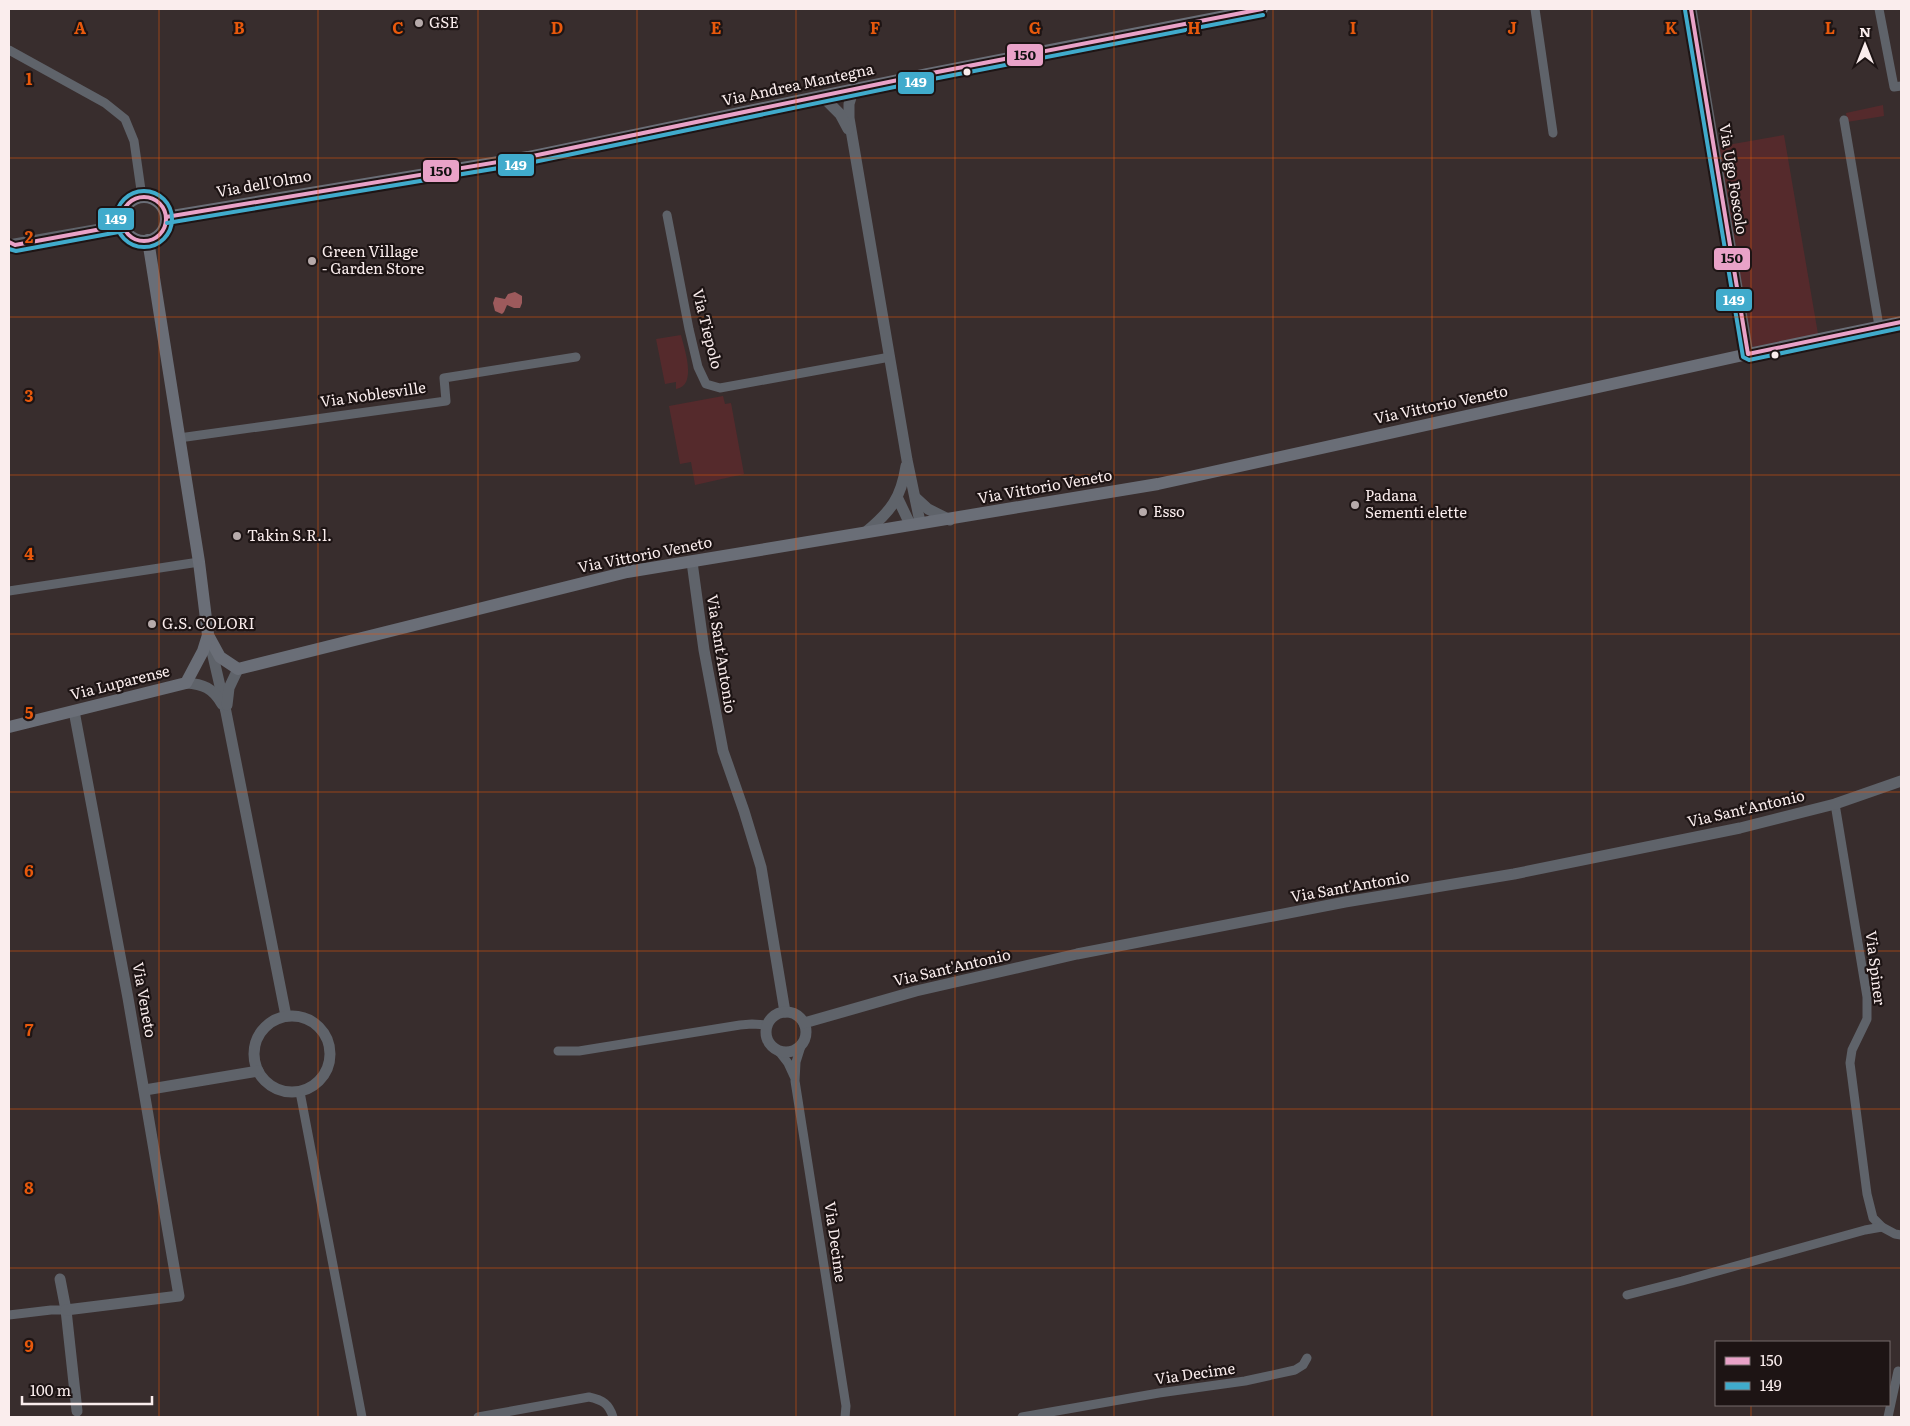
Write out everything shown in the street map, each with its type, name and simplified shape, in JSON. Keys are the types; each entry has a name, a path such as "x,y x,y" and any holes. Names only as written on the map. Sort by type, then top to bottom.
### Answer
{"main road":[{"name":"Via Andrea Mantegna","path":"368,183 528,157 823,97 846,95 928,74 1262,9"},
{"name":"Via dell'Olmo","path":"166,217 368,183"},
{"path":"142,197 158,202 166,217 165,226 160,234 148,240 133,237 125,230 122,216 126,207 133,200 142,197"},
{"path":"148,240 199,562 208,635 220,657 238,669"},
{"name":"Via Vittorio Veneto","path":"238,669 627,572 915,523 950,520 1158,484 1901,322"},
{"path":"186,683 203,651 208,635"},
{"name":"Via Luparense","path":"9,727 186,683"}],"street":[{"path":"1535,9 1553,133"},
{"name":"Via Ugo Foscolo","path":"1691,9 1748,354"},
{"path":"1879,9 1894,87 1901,86"},
{"path":"9,50 105,103 124,120 134,141 142,197"},
{"path":"840,114 846,95"},
{"path":"846,95 907,460 916,498 915,523"},
{"path":"823,97 840,114 852,138"},
{"path":"1844,120 1879,326"},
{"name":"Via Tiepolo","path":"667,215 688,328 698,366 706,384 720,388 890,357"},
{"path":"11,244 123,225"},
{"name":"Via Noblesville","path":"179,438 446,401 444,378 576,357"},
{"path":"867,531 878,522 898,499 904,482 907,460"},
{"path":"916,498 928,509 950,520"},
{"path":"898,499 915,523"},
{"path":"9,591 199,562"},
{"name":"Via Sant'Antonio","path":"692,562 704,650 723,751 761,867 785,1012"},
{"path":"208,635 226,712 286,1016"},
{"path":"226,712 229,688 238,669"},
{"name":"Via Luparense","path":"186,683 199,684 211,689 218,696 226,712"},
{"name":"Via Veneto","path":"66,1310 179,1296 144,1090 74,712"},
{"name":"Via Sant'Antonio","path":"804,1023 916,990 1078,954 1345,902 1514,874 1740,828 1835,804 1901,781"},
{"name":"Via Spiner","path":"1835,804 1867,997 1867,1019 1852,1050 1850,1063 1867,1194 1873,1218 1882,1227"},
{"path":"785,1012 798,1016 804,1023 805,1036 802,1043 794,1050 778,1050 771,1045 767,1038 767,1025 774,1016 785,1012"},
{"path":"286,1016 297,1016 313,1022 325,1034 329,1044 331,1056 328,1068 322,1079 312,1087 300,1092 275,1089 265,1082 254,1060 254,1048 258,1037 265,1027 274,1020 286,1016"},
{"path":"558,1051 579,1051 752,1024 767,1025"},
{"name":"Via Decime","path":"802,1043 796,1062 795,1081 846,1406 844,1417"},
{"name":"Via Decime","path":"778,1050 788,1063 795,1081"},
{"path":"144,1090 258,1071"},
{"path":"300,1092 362,1417"},
{"path":"1627,1295 1865,1230 1882,1227 1901,1235"},
{"path":"60,1279 66,1310 77,1411"},
{"path":"9,1315 66,1310"},
{"name":"Via Decime","path":"1022,1417 1159,1392 1254,1380 1296,1370 1307,1358"},
{"path":"1888,1417 1898,1372 1901,1372"},
{"path":"478,1417 590,1397 601,1400 608,1405 613,1417"},
{"name":"Via Decime","path":"846,1406 852,1417"}],"shaded area":[{"path":"1883,105 1884,116 1847,122 1846,113"},
{"path":"1784,135 1818,334 1753,347 1750,342 1716,147"},
{"path":"515,292 522,296 520,308 507,305 502,314 495,311 493,303 495,297 505,299 508,294"},
{"path":"681,335 687,357 688,374 683,386 676,389 676,382 665,384 656,339"},
{"path":"723,396 725,404 731,403 744,474 695,485 691,462 680,464 669,406"}],"transit line":[{"name":"150","path":"166,217 528,157 927,74 1262,9"},
{"name":"150","path":"1691,9 1748,354 1901,322"},
{"name":"149","path":"1685,10 1743,357 1749,360 1901,328"},
{"name":"149","path":"167,223 529,163 928,80 1263,15"},
{"name":"149","path":"144,191 155,193 164,199 170,208 172,219 170,230 164,239 155,245 144,247 133,245 124,239 118,230 116,219 118,208 124,199 133,193 144,191"},
{"name":"150","path":"144,197 156,201 162,207 166,219 162,231 156,237 144,241 132,237 126,231 122,219 126,207 132,201 144,197"},
{"name":"150","path":"9,242 15,245 123,225"},
{"name":"149","path":"9,249 16,251 124,231"}],"place":[{"name":"GSE","path":"419,23"},
{"name":"Green Village - Garden Store","path":"312,261"},
{"name":"Padana Sementi elette","path":"1355,505"},
{"name":"Esso","path":"1143,512"},
{"name":"Takin S.R.l.","path":"237,536"},
{"name":"G.S. COLORI","path":"152,624"}]}
